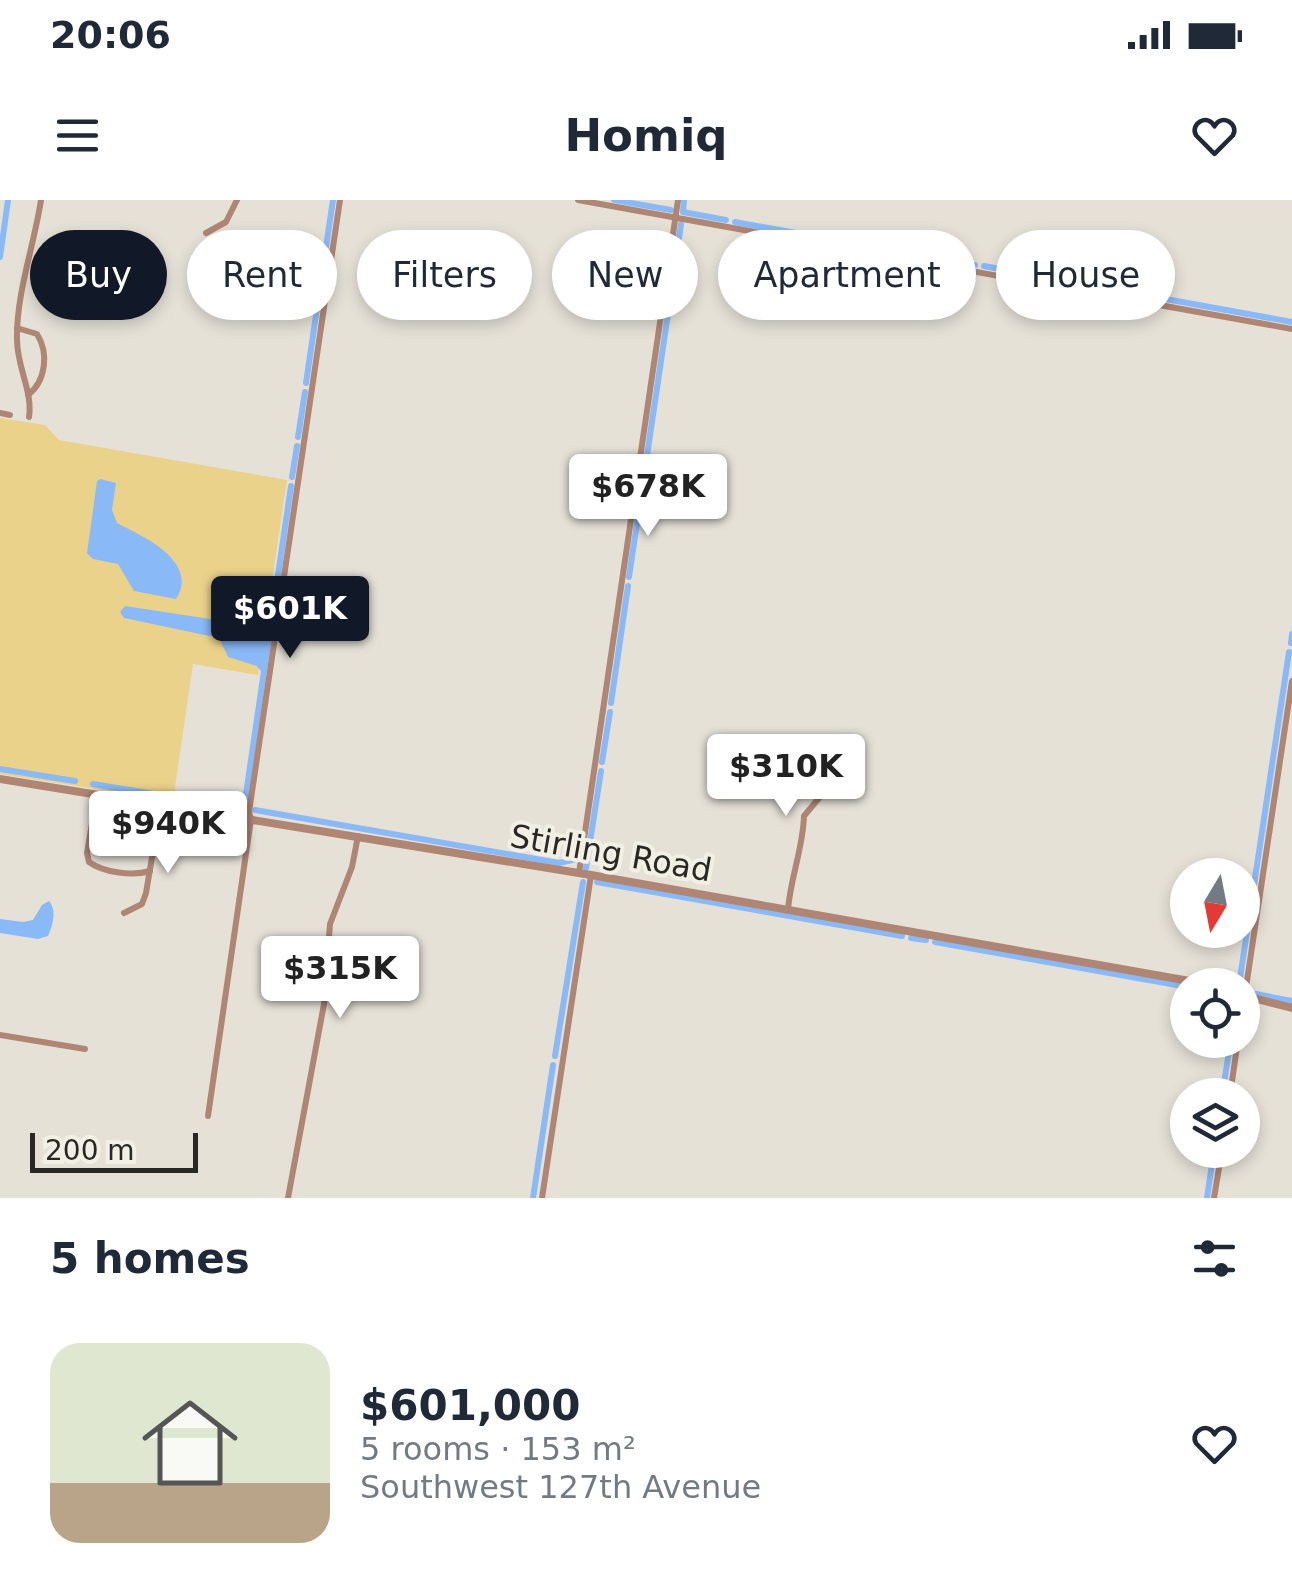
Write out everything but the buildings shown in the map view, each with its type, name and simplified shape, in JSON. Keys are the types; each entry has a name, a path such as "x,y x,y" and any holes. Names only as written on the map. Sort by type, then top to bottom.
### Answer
{"street":[{"path":"29,417 31,404 21,375 17,328 41,200"},
{"path":"211,230 226,222 237,200"},
{"path":"208,1116 340,200"},
{"path":"578,200 1292,329"},
{"path":"579,872 678,200"},
{"path":"17,328 37,334 44,352 38,388 28,395"},
{"path":"1247,968 1292,681"},
{"path":"788,909 794,863 804,838 804,816 824,792 834,738"},
{"name":"Stirling Road","path":"0,779 591,874 1170,977"},
{"path":"97,794 87,854 90,862 109,870 141,874 150,871"},
{"path":"124,913 142,904 161,804"},
{"path":"288,1198 324,1004 330,924 352,867 358,836"},
{"path":"542,1198 591,874"},
{"path":"1260,1000 1292,1008"},
{"path":"0,1035 85,1049"},
{"path":"1214,1198 1219,1168"}],"shaded area":[{"path":"0,418 45,425 59,440 287,480 258,675 193,664 173,801 0,774"}],"water":[{"path":"100,479 116,483 112,510 117,523 153,543 174,562 181,585 176,599 134,591 118,564 93,559 87,553"},
{"path":"125,606 269,628 262,673 257,666 228,657 219,638 124,618 120,612"},
{"path":"49,901 54,913 48,936 38,939 0,933 0,919 33,920"}],"waterway":[{"path":"0,257 8,200"},
{"path":"306,383 333,200"},
{"path":"614,200 671,210"},
{"path":"684,200 683,212 726,220"},
{"path":"735,222 780,230"},
{"path":"680,230 681,224"},
{"path":"984,266 1292,322"},
{"path":"629,577 667,320"},
{"path":"298,437 305,392"},
{"path":"292,477 297,446"},
{"path":"169,796 244,808 291,486"},
{"path":"611,703 628,586"},
{"path":"1291,643 1292,634"},
{"path":"1242,968 1289,652"},
{"path":"602,762 610,712"},
{"path":"0,769 75,781"},
{"path":"586,868 601,771"},
{"path":"93,784 160,795"},
{"path":"255,810 559,863 576,859"},
{"path":"555,1056 583,882"},
{"path":"597,882 902,936"},
{"path":"911,938 926,940"},
{"path":"935,942 1170,984"},
{"path":"1260,995 1292,1001"},
{"path":"1225,1078 1228,1058"},
{"path":"533,1198 553,1065"},
{"path":"1207,1198 1211,1168"}]}
